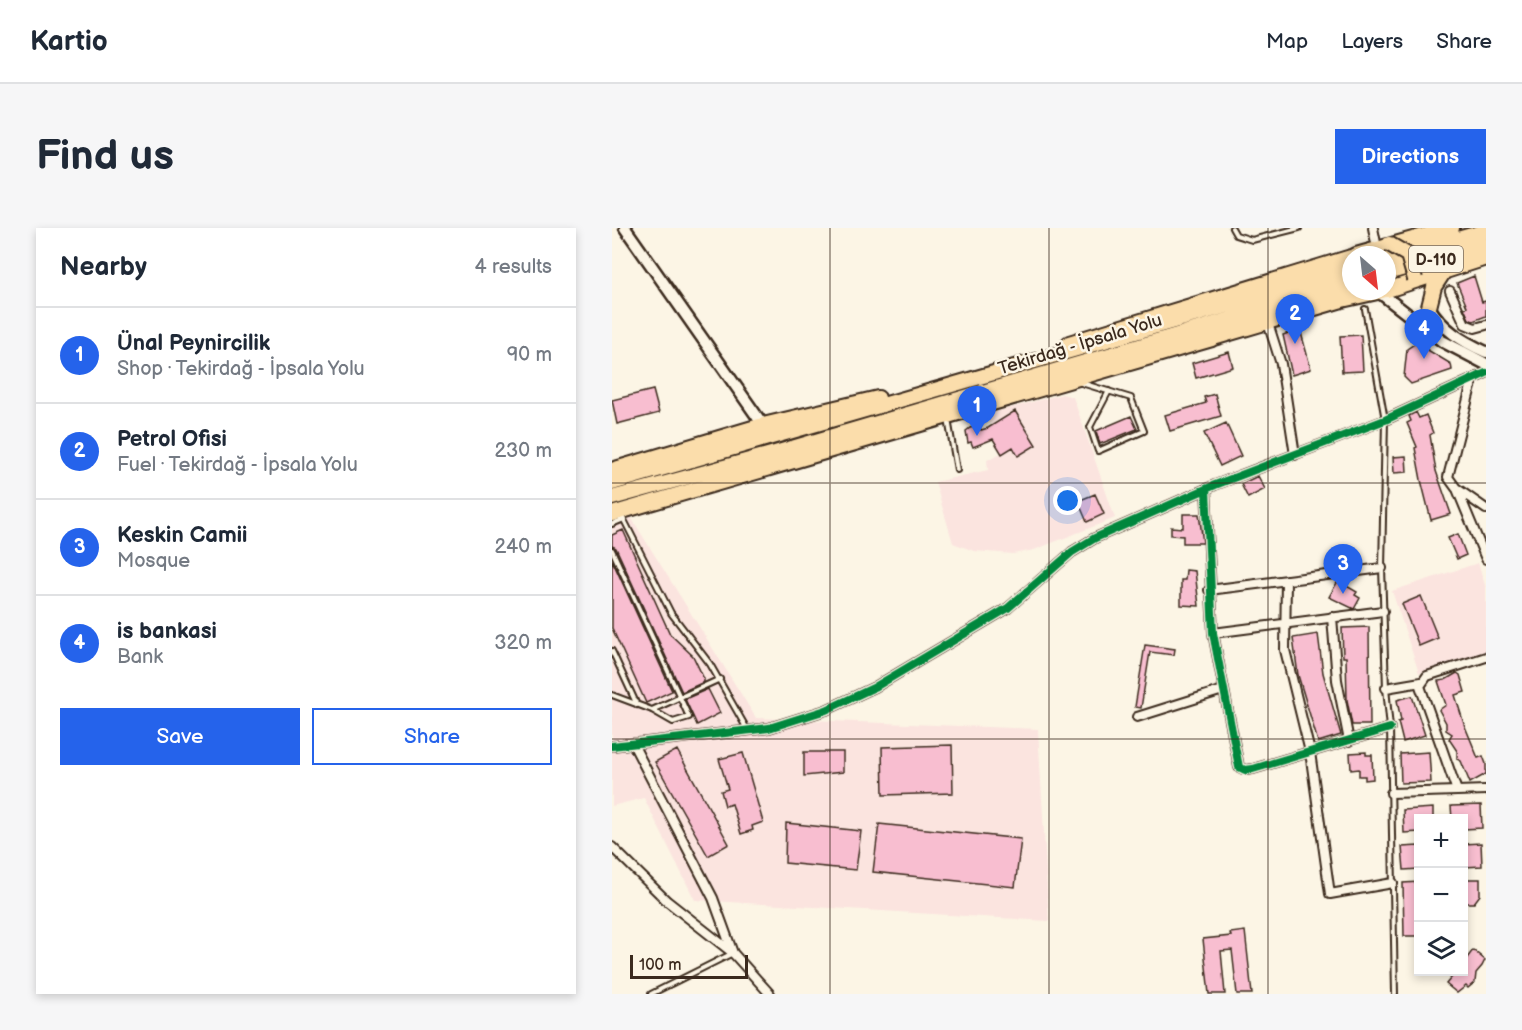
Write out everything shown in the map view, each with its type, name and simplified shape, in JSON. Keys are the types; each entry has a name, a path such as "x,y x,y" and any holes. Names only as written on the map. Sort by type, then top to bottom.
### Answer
{"highway":[{"path":"1388,246 1452,228"},
{"name":"D-110","path":"1396,256 1486,231"},
{"name":"D-110","path":"1396,270 1486,245"},
{"path":"1396,254 1408,255 1415,279 1429,307"},
{"path":"1396,286 1486,258"},
{"path":"950,385 1120,325 1342,260"},
{"path":"1429,307 1434,287 1444,270"},
{"name":"Tekirdağ - İpsala Yolu","path":"612,483 1342,273"},
{"name":"Tekirdağ - İpsala Yolu","path":"612,498 1342,287"},
{"path":"619,515 947,415 1342,300"},
{"path":"953,401 1099,364 1212,339"},
{"path":"616,468 764,425 868,400 919,394"}],"street":[{"path":"625,228 764,425"},
{"path":"1371,246 1373,228"},
{"path":"1450,291 1465,324 1475,328 1486,325"},
{"path":"1391,300 1442,341 1486,364"},
{"path":"1429,307 1443,327 1465,343 1486,352"},
{"path":"1268,323 1281,364 1295,455"},
{"path":"612,746 779,726 809,717 875,687 1016,603 1083,545 1206,489 1385,420 1486,373"},
{"path":"1473,379 1448,477 1456,488 1486,559"},
{"path":"1456,488 1486,509"},
{"path":"1206,489 1209,590 1213,633 1239,767 1252,770 1390,728"},
{"path":"1209,590 1382,568"},
{"path":"1286,580 1285,650 1310,752 1330,894 1393,883"},
{"path":"1213,633 1383,611"},
{"path":"1332,617 1337,680 1349,741"},
{"path":"1386,688 1421,682 1427,676 1486,657"},
{"path":"1421,682 1420,690 1457,791"},
{"path":"1137,717 1223,690"},
{"path":"633,744 721,914 733,953"},
{"path":"1391,793 1486,790"},
{"path":"612,847 667,901 733,953 770,994"}],"lane":[{"path":"1232,228 1236,235 1252,240 1299,228"},
{"path":"1365,309 1385,420 1382,568 1386,688 1390,728 1395,994"},
{"path":"1069,380 1109,391 1131,398 1144,431 1098,451 1090,428 1109,391"},
{"path":"947,415 957,470"},
{"path":"612,524 619,515 671,613 720,678 748,730"},
{"path":"612,550 688,717 672,722 652,710 612,695"},
{"path":"612,651 637,706"},
{"path":"652,710 720,678"},
{"path":"651,994 733,953"}],"shaded area":[{"path":"1062,394 1073,397 1115,518 1034,550 1013,554 974,551 953,543 935,482 988,470 987,460 1007,450 984,415"},
{"path":"629,514 756,718 1038,729 1049,921 695,900 644,798 612,806 612,521"},
{"path":"1478,563 1486,588 1486,651 1419,673 1392,591"}],"building":[{"path":"1474,276 1482,302 1486,301 1486,316 1473,321 1469,319 1464,308 1467,307 1457,283"},
{"path":"1300,329 1311,369 1292,375 1283,335"},
{"path":"1361,335 1363,371 1342,372 1340,336"},
{"path":"1416,343 1451,364 1452,370 1411,384 1404,377 1407,349"},
{"path":"1229,352 1233,367 1196,378 1192,363"},
{"path":"653,390 659,413 617,424 612,400"},
{"path":"1215,394 1221,416 1170,431 1165,415 1206,403 1204,397"},
{"path":"1015,411 1036,445 1018,456 1013,447 1002,454 993,439 973,447 971,442 968,443 966,431 970,428 979,425 981,430 988,428"},
{"path":"1416,412 1419,418 1426,415 1433,433 1430,435 1436,471 1451,514 1431,520 1421,480 1415,448 1417,447 1407,423 1411,421 1409,416"},
{"path":"1131,416 1137,429 1100,444 1096,431"},
{"path":"1226,423 1241,456 1220,466 1204,433"},
{"path":"1406,456 1407,472 1394,473 1393,457"},
{"path":"1258,476 1265,489 1248,498 1241,484"},
{"path":"1095,494 1104,514 1087,522 1078,501"},
{"path":"1183,514 1199,514 1203,543 1183,543 1183,536 1171,535 1171,527 1183,528"},
{"path":"623,530 670,634 693,656 704,679 704,682 682,692 616,548 612,546 612,535"},
{"path":"1458,534 1466,555 1457,559 1448,538"},
{"path":"612,560 672,691 646,703 612,628"},
{"path":"1186,570 1195,571 1199,606 1181,605 1181,580 1185,580"},
{"path":"1338,581 1357,592 1355,595 1360,598 1354,609 1329,597"},
{"path":"1421,596 1438,638 1419,646 1402,604"},
{"path":"1369,627 1370,725 1352,725 1347,700 1346,657 1343,657 1342,628"},
{"path":"1318,634 1323,673 1341,735 1318,742 1298,675 1293,638"},
{"path":"1145,645 1175,649 1174,655 1150,652 1141,708 1135,707"},
{"path":"1457,673 1460,675 1465,692 1455,695 1464,724 1478,758 1483,756 1486,764 1486,774 1470,783 1461,761 1457,759 1457,751 1449,739 1452,734 1446,730 1446,723 1439,710 1446,705 1438,681"},
{"path":"708,689 720,713 697,725 685,699"},
{"path":"1412,696 1425,735 1403,742 1398,722 1401,721 1397,700"},
{"path":"952,745 953,793 883,795 882,747"},
{"path":"677,750 729,844 708,856 655,762"},
{"path":"804,752 843,752 843,772 804,776"},
{"path":"1366,752 1366,755 1372,755 1373,779 1365,780 1365,776 1359,776 1359,769 1351,770 1350,753"},
{"path":"1429,752 1431,782 1401,783 1400,754"},
{"path":"743,753 763,822 752,826 753,830 741,834 732,804 725,806 721,791 728,789 719,759"},
{"path":"1481,805 1482,828 1468,829 1468,814 1452,814 1451,806"},
{"path":"1433,808 1433,814 1414,814 1414,832 1404,833 1403,810"},
{"path":"786,823 861,831 856,870 785,863"},
{"path":"879,824 1021,839 1015,887 873,872"},
{"path":"1481,843 1482,866 1468,867 1468,844"},
{"path":"1414,846 1414,869 1404,870 1402,847"},
{"path":"1468,879 1480,879 1480,895 1474,903 1468,903"},
{"path":"1414,882 1414,936 1404,936 1403,883"},
{"path":"1245,931 1252,994 1237,994 1232,950 1221,951 1225,994 1209,994 1203,939 1231,936 1230,933"},
{"path":"1473,950 1485,960 1476,973 1475,982 1457,993 1446,984 1453,976 1468,976 1468,957"}],"cycle path":[{"path":"612,746 769,728 826,710 875,687 1008,608 1072,552 1095,538 1215,485 1385,420 1486,373"},
{"path":"1206,489 1213,633 1239,767 1245,770 1253,769 1390,728"}],"place":[{"name":"Petrol Ofisi","path":"1295,344"},
{"name":"is bankasi","path":"1424,359"},
{"name":"Ünal Peynircilik","path":"977,436"},
{"name":"Keskin Camii","path":"1343,594"}]}
